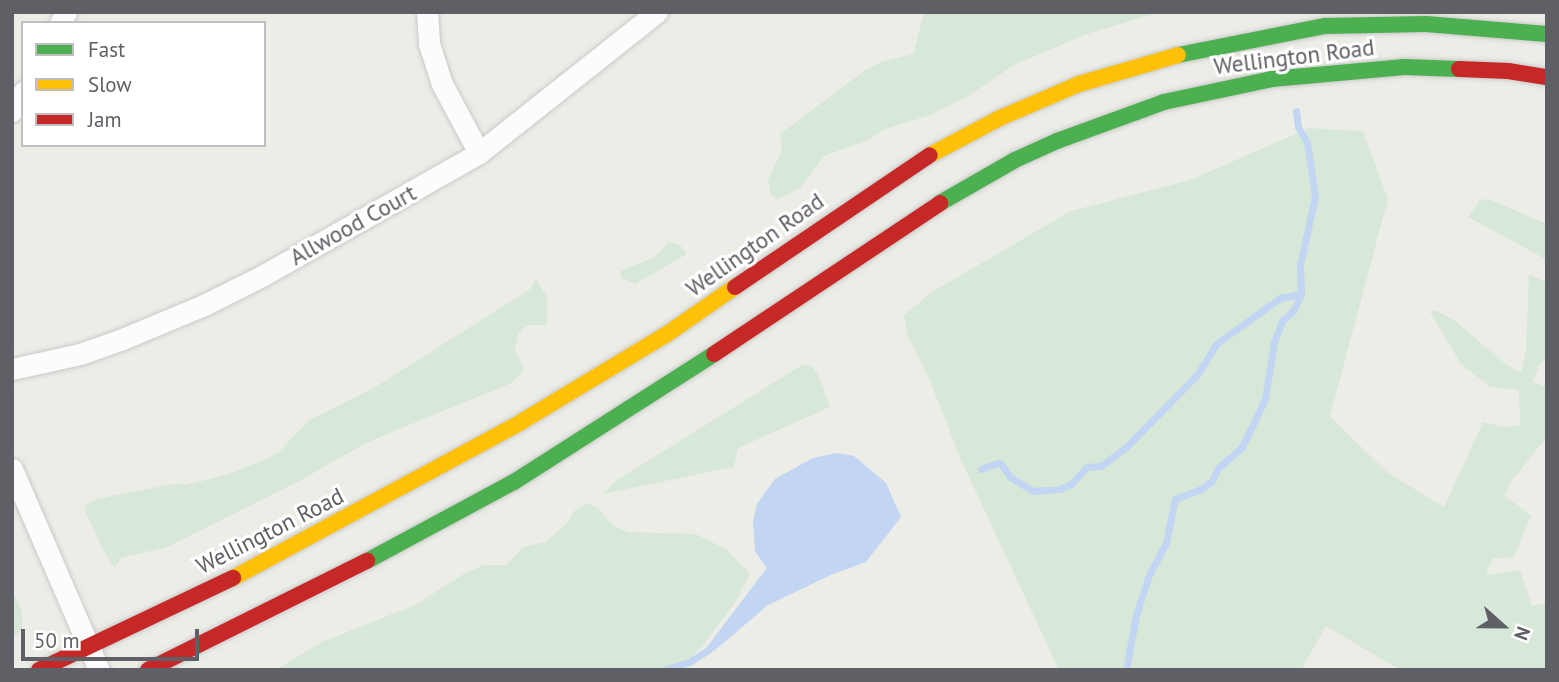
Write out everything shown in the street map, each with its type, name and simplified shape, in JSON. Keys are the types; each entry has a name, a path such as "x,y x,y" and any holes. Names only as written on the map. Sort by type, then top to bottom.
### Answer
{"main road":[{"name":"Wellington Road","path":"39,670 262,564 521,422 667,334 920,161 1000,118 1079,84 1126,68 1201,49 1325,26 1426,24 1547,34"},
{"name":"Wellington Road","path":"148,670 331,580 514,482 650,397 925,212 1015,160 1057,141 1164,102 1272,79 1404,67 1508,71 1547,77"}],"street":[{"path":"427,12 429,44 442,85 479,153"},
{"name":"Allwood Court","path":"12,369 80,354 204,305 479,153 657,12"},
{"path":"12,111 21,95"},
{"path":"12,469 99,670"}],"green space":[{"path":"924,12 1160,12 1087,34 1014,65 967,97 931,115 885,129 868,140 824,156 801,188 778,199 771,195 768,181 782,150 780,134 864,71 881,62 913,54"},
{"path":"1309,128 1363,131 1388,199 1330,416 1388,473 1444,507 1483,422 1504,427 1520,425 1519,390 1490,387 1461,364 1430,312 1435,310 1454,320 1507,365 1521,372 1526,349 1529,274 1547,283 1547,357 1539,365 1533,382 1547,387 1547,437 1510,483 1505,495 1531,516 1514,557 1492,559 1486,575 1520,570 1532,606 1547,603 1547,670 1400,670 1326,626 1301,670 1059,670 961,460 930,381 907,335 904,315 932,292 1071,211 1190,180"},
{"path":"1488,199 1547,224 1547,260 1468,217 1480,200"},
{"path":"669,242 680,245 687,254 635,284 621,278 621,271 654,257"},
{"path":"536,279 547,297 547,325 527,325 519,333 515,349 524,370 511,383 366,443 296,483 168,547 121,558 115,568 106,555 86,514 85,506 96,499 179,483 185,485 229,474 262,461 279,452 308,421 372,389 530,289"},
{"path":"802,365 811,365 818,375 830,407 738,448 734,467 602,494 617,480"},
{"path":"587,503 599,508 611,524 628,532 696,534 726,549 750,574 736,601 702,647 677,670 275,670 322,642 415,605 483,565 506,565 523,547 545,542 565,525 575,510"},
{"path":"12,589 22,612 22,630 12,638"}],"water":[{"path":"837,453 854,456 886,483 901,517 866,562 833,574 768,605 714,651 708,650 768,570 755,551 753,521 757,504 775,479 813,458"}],"waterway":[{"path":"1126,670 1136,615 1149,575 1166,543 1175,499 1201,489 1212,481 1218,468 1242,447 1265,399 1274,342 1282,321 1293,311 1301,294 1300,265 1315,196 1307,142 1298,127 1296,111"},
{"path":"981,469 1001,464 1010,477 1033,491 1060,489 1071,484 1087,467 1101,466 1126,447 1197,375 1216,344 1280,298 1301,294"},
{"path":"664,670 689,662 708,650 769,570"}],"traffic: fast":[{"path":"1178,55 1325,26 1426,24 1547,34"},
{"path":"940,203 1015,160 1057,141 1164,102 1272,79 1404,67 1459,69"},
{"path":"367,561 514,482 714,354"}],"traffic: slow":[{"path":"930,155 1000,118 1079,84 1178,55"},
{"path":"233,578 521,422 667,334 735,287"}],"traffic: jam":[{"path":"1459,69 1508,71 1547,77"},
{"path":"735,287 930,155"},
{"path":"714,354 940,203"},
{"path":"148,670 367,561"},
{"path":"39,670 233,578"}]}
